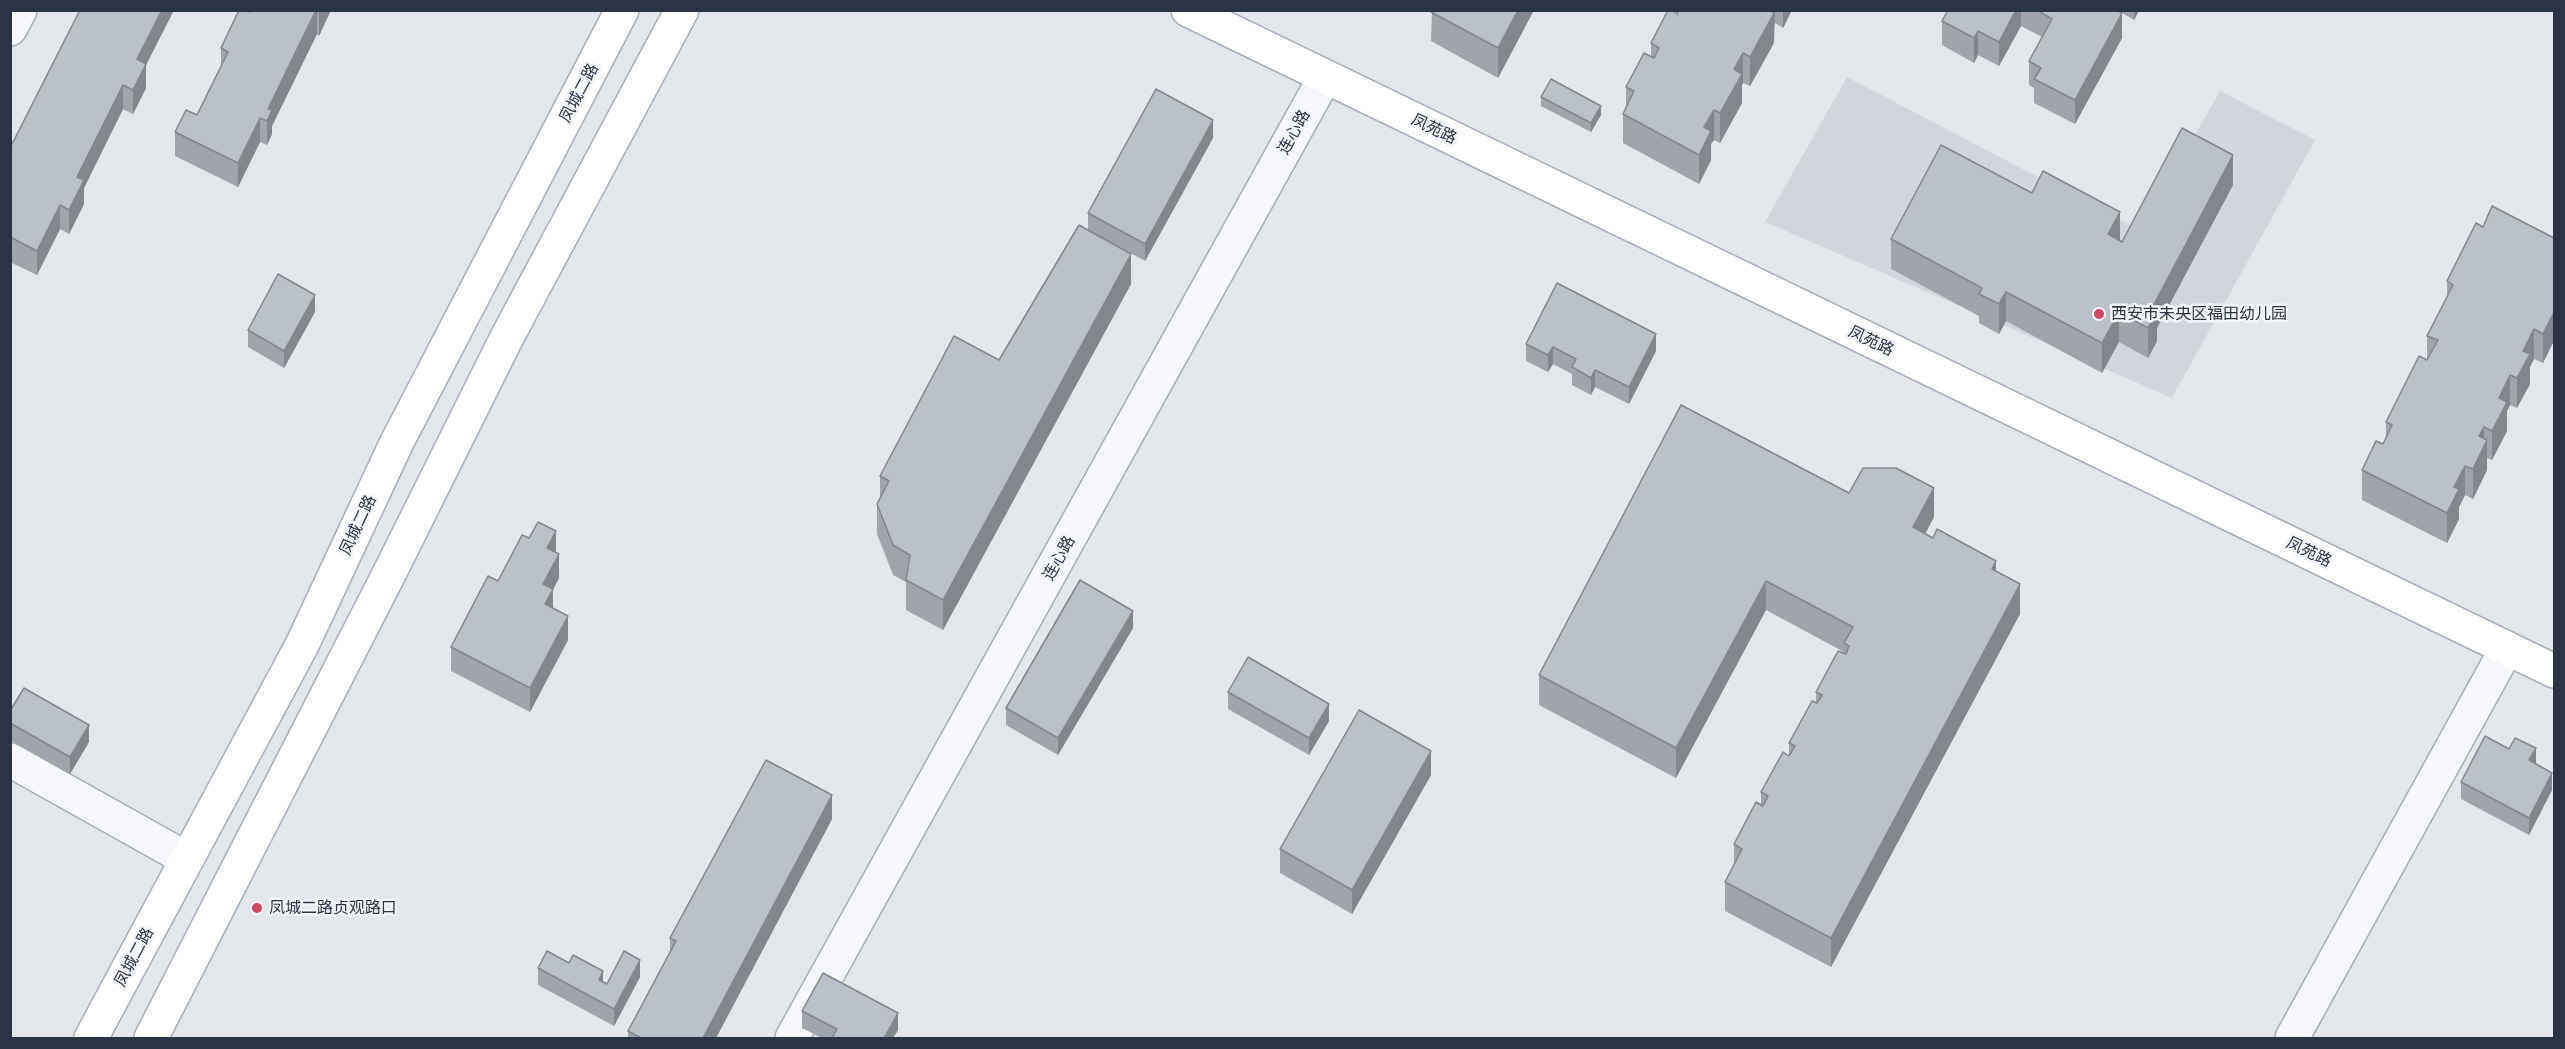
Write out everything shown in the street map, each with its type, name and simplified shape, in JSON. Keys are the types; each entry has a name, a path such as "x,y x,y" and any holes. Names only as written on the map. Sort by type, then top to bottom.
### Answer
{"main road":[{"name":"凤城二路","path":"91,1038 302,645 397,442 621,10"},
{"path":"151,1038 365,622 506,339 682,10"},
{"name":"凤苑路","path":"1188,10 2554,671"}],"street":[{"path":"10,29 20,10"},
{"name":"连心路","path":"792,1038 1325,77"},
{"path":"2292,1038 2507,648"},
{"path":"10,760 187,859"}],"shaded area":[{"name":"西安市未央区福田幼儿园","path":"1847,77 2141,231 2220,91 2315,140 2172,398 1765,222"}],"building":[{"path":"80,10 162,10 137,59 146,64 133,90 123,85 77,177 84,180 69,210 60,205 37,251 10,237 10,148"},
{"path":"239,10 250,12 250,10 316,10 268,109 272,110 267,121 260,118 238,163 175,132 186,110 197,115 228,52 221,48"},
{"path":"1432,10 1518,10 1498,48 1431,12"},
{"path":"1668,10 1677,14 1679,10 1769,10 1774,13 1750,57 1743,53 1734,69 1742,74 1720,113 1714,110 1704,127 1711,131 1699,155 1623,114 1634,91 1626,87 1644,53 1654,58 1659,48 1651,43"},
{"path":"1948,10 2016,10 1999,42 1978,31 1974,38 1942,21"},
{"path":"2037,10 2116,10 2122,13 2075,100 2034,79 2041,68 2029,61 2052,19"},
{"path":"1551,79 1601,106 1591,123 1541,97"},
{"path":"1156,89 1213,120 1145,244 1088,213"},
{"path":"2182,128 2233,155 2152,308 2157,311 2148,328 2119,312 2102,343 2006,292 1999,304 1979,294 1982,288 1891,239 1941,145 2032,193 2043,171 2120,212 2108,234 2122,242"},
{"path":"2492,206 2554,238 2554,312 2543,334 2534,329 2523,351 2530,354 2517,378 2510,375 2499,398 2507,402 2492,431 2484,427 2479,436 2487,440 2473,469 2465,466 2454,487 2459,489 2447,513 2362,470 2376,441 2383,444 2392,425 2386,422 2419,356 2427,360 2438,340 2427,336 2453,285 2447,281 2476,223 2483,227"},
{"path":"1079,225 1131,254 943,600 906,580 910,555 893,545 877,504 889,481 880,476 954,336 999,360"},
{"path":"278,274 315,295 284,351 248,330"},
{"path":"1557,283 1656,334 1629,387 1595,370 1591,378 1572,367 1576,359 1553,347 1548,355 1526,344"},
{"path":"1681,405 1849,493 1863,468 1896,468 1934,488 1913,527 1933,538 1937,529 1996,561 1992,569 2020,584 1831,938 1725,882 1742,849 1734,844 1756,802 1763,806 1768,796 1761,792 1783,752 1789,756 1795,746 1789,743 1812,701 1817,703 1822,695 1816,692 1838,651 1846,654 1849,646 1844,643 1853,627 1766,581 1676,748 1539,675"},
{"path":"538,522 556,531 547,548 559,554 543,584 553,589 545,604 568,616 530,688 451,647 488,576 498,581 522,535 529,538"},
{"path":"1080,580 1133,611 1058,738 1006,708"},
{"path":"1248,657 1329,704 1309,738 1228,692"},
{"path":"24,688 89,725 70,757 10,723 10,711"},
{"path":"1359,710 1431,751 1352,890 1280,849"},
{"path":"2485,736 2509,749 2515,738 2536,748 2529,760 2552,773 2529,818 2461,782"},
{"path":"766,760 832,795 703,1038 641,1038 628,1031 676,941 670,938"},
{"path":"547,951 569,963 573,955 603,971 599,980 607,984 624,951 640,960 614,1009 538,968"},
{"path":"823,973 898,1013 884,1038 832,1038 837,1029 802,1011"}],"place":[{"name":"西安市未央区福田幼儿园","path":"2099,314"},
{"name":"凤城二路贞观路口","path":"257,908"}]}
